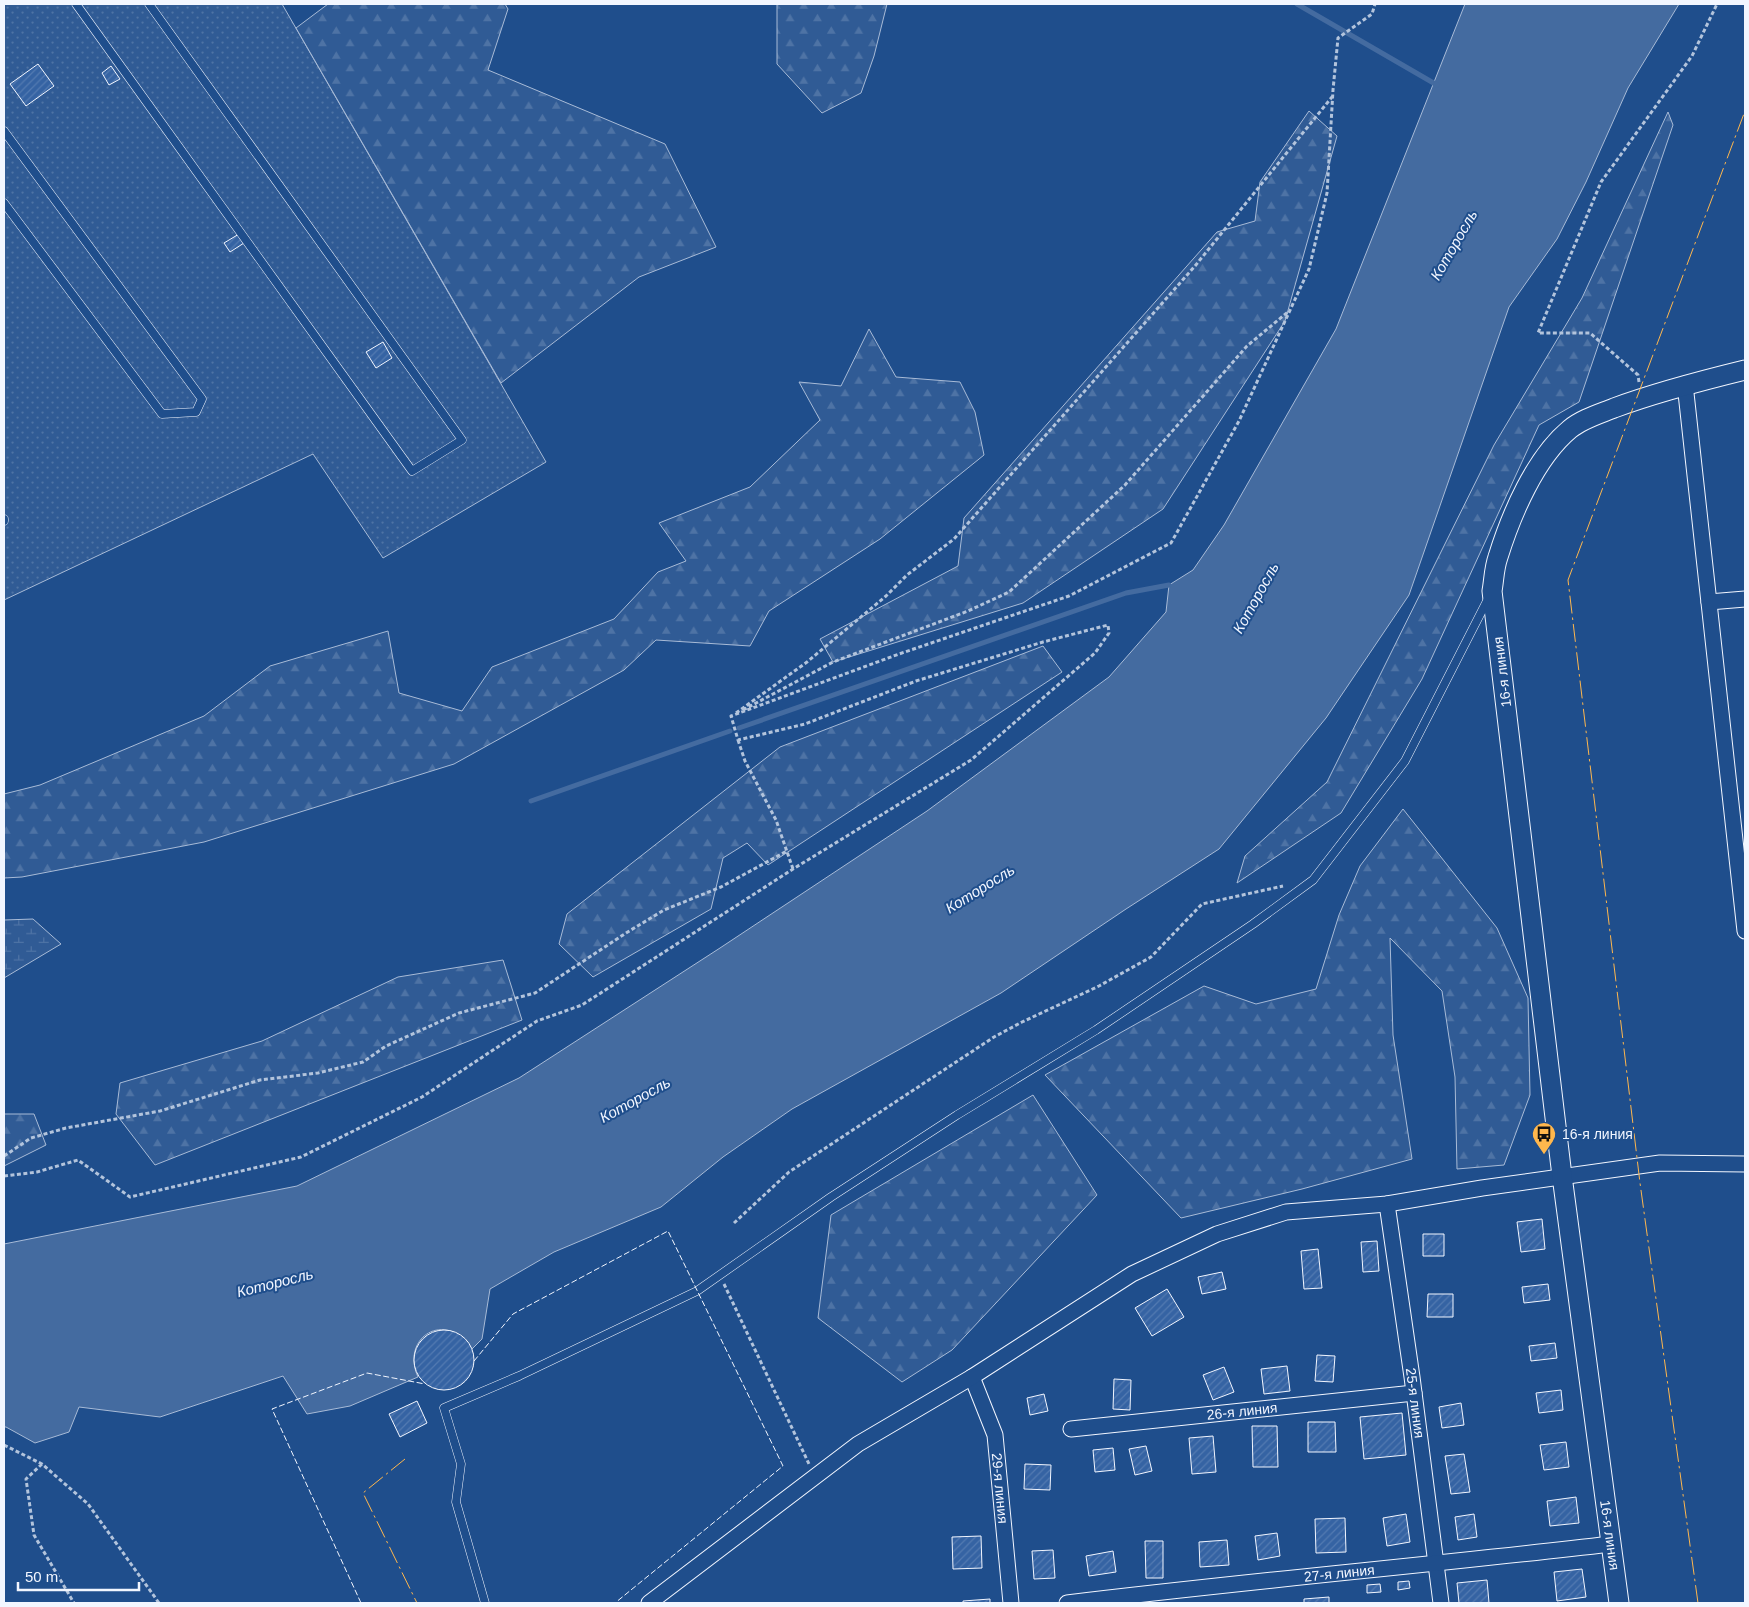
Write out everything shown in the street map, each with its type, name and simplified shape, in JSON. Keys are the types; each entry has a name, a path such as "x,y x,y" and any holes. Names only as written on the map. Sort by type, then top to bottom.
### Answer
{"street":[{"name":"16-я линия","path":"1619,1603 1562,1176 1492,591 1497,559 1516,509 1532,476 1551,448 1570,428 1594,416 1640,398 1685,384 1745,370"},
{"path":"1685,384 1742,875 1745,931"},
{"path":"1709,602 1745,599"},
{"path":"649,1603 858,1444 972,1377 1132,1274 1217,1234 1286,1212 1387,1204 1562,1176 1660,1163 1745,1164"},
{"name":"25-я линия","path":"1387,1204 1441,1603"},
{"name":"29-я линия","path":"972,1377 995,1435 1011,1603"},
{"name":"26-я линия","path":"1071,1429 1414,1393"},
{"name":"27-я линия","path":"1067,1603 1209,1586 1436,1564 1611,1544"}],"lane":[{"path":"76,4 412,471 462,440 149,4"},
{"path":"4,131 202,399 196,412 162,414 4,203"},
{"path":"485,1603 456,1502 461,1464 444,1408 519,1376 697,1291 847,1187 966,1110 1096,1030 1253,924 1313,880 1405,761 1492,591"}],"path":[{"path":"731,716 899,654 1069,596 1171,543 1239,421 1308,270 1327,193 1332,96 1338,38 1372,14 1375,4"},
{"path":"1640,398 1638,375 1590,333 1538,332 1602,182 1692,56 1717,4"},
{"path":"731,716 807,662 886,596 907,575 954,539 1195,266 1332,96"},
{"path":"731,716 833,662 968,611 1009,592 1125,485 1247,346 1290,311"},
{"path":"4,1176 37,1172 78,1160 130,1197 301,1156 422,1097 537,1020 582,1005 793,868 971,760 1095,653 1109,633 1108,625 1043,642 916,681 806,724 738,740"},
{"path":"731,716 745,761 776,820 793,868"},
{"path":"4,1156 31,1138 66,1128 160,1111 260,1080 318,1072 363,1062 386,1046 459,1013 535,993 664,910 721,887 787,851"},
{"path":"734,1223 789,1172 994,1037 1099,986 1151,957 1202,904 1286,886"},
{"path":"720,1275 815,1476"},
{"path":"4,1445 42,1464 88,1504 159,1603"},
{"path":"42,1464 26,1479 34,1535 74,1603"}],"green space":[{"path":"4,4 282,4 546,462 383,558 313,454 4,600"},
{"path":"328,4 505,4 508,9 488,70 665,144 716,247 639,277 501,383 296,28"},
{"path":"777,4 887,4 874,56 861,93 822,113 777,64"},
{"path":"1309,111 1337,136 1285,321 1163,509 1023,603 833,662 820,639 958,566 964,518 1217,232 1255,221 1260,182"},
{"path":"1668,112 1673,125 1579,402 1539,425 1422,679 1341,813 1237,883 1245,856 1327,782 1494,445 1582,298"},
{"path":"869,329 896,377 960,382 975,412 984,455 880,539 769,611 750,646 656,640 624,670 454,764 204,842 22,877 4,878 4,794 40,785 204,716 270,666 388,631 399,693 462,711 492,667 614,619 658,572 686,561 659,523 750,487 820,420 799,382 841,386"},
{"path":"1043,646 1062,672 768,865 747,843 723,858 711,909 593,977 559,944 567,914 780,747"},
{"path":"1403,809 1497,928 1528,998 1530,1095 1504,1165 1457,1169 1455,1077 1442,991 1390,938 1393,1035 1412,1159 1302,1189 1181,1218 1045,1075 1204,986 1256,1004 1316,989 1339,915 1360,866"},
{"path":"33,919 61,944 4,978 4,920"},
{"path":"503,960 522,1020 155,1165 116,1114 120,1083 262,1041 398,977"},
{"path":"1033,1095 1097,1195 952,1350 902,1382 818,1318 831,1215"},
{"path":"4,1114 34,1114 46,1145 4,1166"}],"water":[{"name":"Которосль","path":"1465,4 1679,4 1628,88 1586,182 1557,239 1509,307 1409,595 1326,718 1219,849 1001,993 792,1109 723,1157 661,1207 554,1252 490,1289 482,1339 472,1349 461,1337 450,1331 439,1330 428,1333 420,1340 415,1350 414,1363 418,1377 350,1406 307,1414 283,1376 160,1417 79,1407 69,1432 35,1443 4,1427 4,1244 297,1186 519,1078 927,811 1109,677 1166,612 1169,585 1193,570 1224,525 1336,329"}],"building":[{"path":"38,64 54,86 26,106 10,84"},
{"path":"111,66 120,79 109,85 102,73"},
{"path":"239,234 244,243 230,252 224,243"},
{"path":"383,342 392,358 376,368 366,352"},
{"path":"1542,1219 1545,1249 1521,1252 1517,1222"},
{"path":"1423,1234 1444,1234 1444,1256 1423,1256"},
{"path":"1377,1241 1379,1271 1363,1272 1361,1242"},
{"path":"1318,1249 1322,1288 1304,1289 1301,1251"},
{"path":"1222,1272 1226,1289 1202,1294 1198,1277"},
{"path":"1548,1284 1550,1300 1524,1303 1522,1287"},
{"path":"1167,1289 1184,1317 1152,1336 1135,1308"},
{"path":"1428,1294 1453,1294 1453,1317 1427,1317"},
{"path":"438,1330 450,1330 461,1335 469,1343 474,1354 472,1372 461,1385 450,1390 438,1390 427,1385 419,1377 414,1366 414,1354 419,1343 427,1335"},
{"path":"1555,1343 1557,1358 1531,1361 1529,1346"},
{"path":"1317,1355 1335,1356 1333,1382 1315,1381"},
{"path":"1287,1366 1290,1391 1264,1394 1261,1369"},
{"path":"1224,1367 1234,1392 1213,1400 1203,1375"},
{"path":"1114,1379 1131,1380 1130,1410 1113,1409"},
{"path":"1561,1390 1563,1410 1539,1413 1536,1393"},
{"path":"1044,1394 1048,1411 1030,1415 1027,1398"},
{"path":"417,1401 427,1423 400,1437 389,1414"},
{"path":"1461,1403 1464,1425 1442,1428 1439,1407"},
{"path":"1402,1413 1406,1455 1364,1459 1360,1417"},
{"path":"1308,1422 1335,1422 1336,1452 1308,1452"},
{"path":"1252,1426 1277,1426 1278,1467 1253,1467"},
{"path":"1213,1436 1216,1472 1192,1474 1189,1438"},
{"path":"1566,1442 1569,1467 1544,1470 1540,1445"},
{"path":"1146,1446 1152,1471 1135,1475 1129,1449"},
{"path":"1113,1448 1115,1470 1095,1472 1093,1450"},
{"path":"1464,1454 1470,1492 1451,1494 1445,1456"},
{"path":"1025,1464 1051,1465 1050,1490 1024,1489"},
{"path":"1576,1497 1579,1523 1550,1526 1547,1501"},
{"path":"1406,1514 1410,1542 1387,1546 1383,1518"},
{"path":"1474,1514 1477,1537 1458,1540 1455,1517"},
{"path":"1345,1518 1346,1552 1316,1553 1315,1519"},
{"path":"1277,1533 1280,1556 1258,1560 1255,1536"},
{"path":"981,1536 982,1568 953,1569 952,1537"},
{"path":"1227,1540 1229,1565 1200,1567 1199,1542"},
{"path":"1145,1541 1163,1541 1163,1578 1146,1578"},
{"path":"1053,1550 1055,1578 1034,1579 1032,1551"},
{"path":"1113,1551 1116,1572 1089,1576 1086,1556"},
{"path":"1582,1569 1586,1597 1557,1601 1554,1572"},
{"path":"1487,1580 1489,1603 1459,1603 1457,1583"},
{"path":"1409,1581 1410,1588 1398,1590 1398,1582"},
{"path":"1380,1584 1381,1592 1367,1593 1367,1585"},
{"path":"1329,1597 1329,1603 1304,1603 1304,1599"},
{"path":"990,1599 990,1603 963,1603 963,1601"}],"waterway":[{"path":"1297,4 1437,85"},
{"path":"739,728 1126,593 1169,585"},
{"path":"531,801 730,731"}],"fence":[{"path":"474,1361 513,1314 668,1231 783,1466 615,1603"},
{"path":"361,1603 272,1409 367,1373 425,1384"}],"power":[{"path":"1698,1603 1640,1183 1568,580 1745,111"},
{"path":"405,1459 363,1493 417,1603"}],"place":[{"name":"16-я линия","path":"1544,1155"}]}
